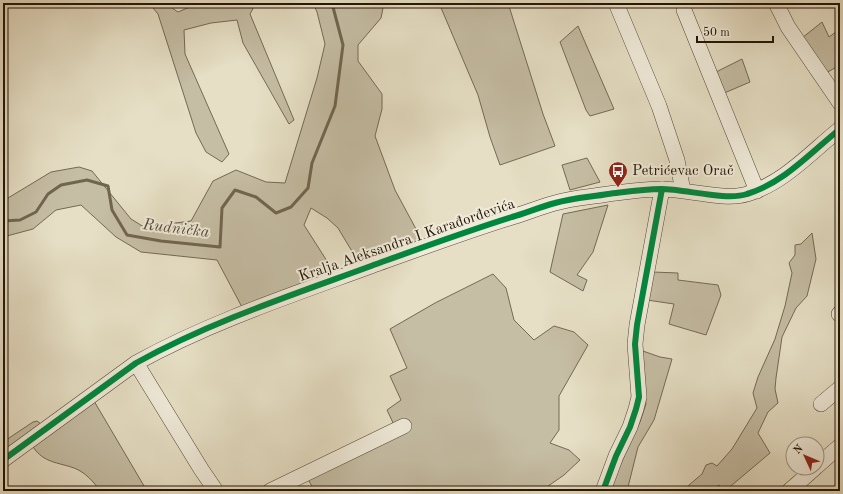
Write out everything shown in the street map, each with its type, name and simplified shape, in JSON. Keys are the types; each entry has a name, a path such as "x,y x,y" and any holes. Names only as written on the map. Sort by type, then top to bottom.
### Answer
{"street":[{"path":"616,3 659,106 677,160 683,191"},
{"path":"776,3 785,21 840,103"},
{"path":"684,10 757,191"},
{"name":"Kralja Aleksandra I Karađorđevića","path":"3,460 136,363 156,352 236,316 466,232 555,203 645,189 662,189 739,196 757,191 774,182 795,167 840,129"},
{"path":"603,491 616,456 632,421 639,397 635,344 637,325 662,189"},
{"path":"136,363 216,491"},
{"path":"821,404 840,388"},
{"path":"270,491 404,426"},
{"path":"825,459 840,446"},
{"path":"789,491 806,476"}],"shaded area":[{"path":"149,3 165,3 178,12 199,3 256,3 250,14 294,120 289,124 243,43 237,20 211,23 184,30 185,54 229,154 222,162 206,152 196,133 158,14"},
{"path":"313,3 384,3 381,18 358,45 358,61 382,94 382,109 375,136 395,190 423,242 359,263 338,228 327,218 311,208 304,225 334,272 243,309 217,260 141,252 116,237 81,205 56,210 33,229 3,237 3,201 51,172 79,167 92,171 131,219 144,227 191,221 213,181 236,170 266,182 285,183 317,78 325,44 317,12"},
{"path":"439,3 508,3 543,114 555,146 500,165 478,95"},
{"path":"822,22 829,37 840,29 840,65 826,73 802,38"},
{"path":"578,26 614,109 590,116 586,110 560,42"},
{"path":"742,59 750,82 722,94 714,73"},
{"path":"587,158 600,182 570,190 562,165"},
{"path":"608,205 593,252 577,275 587,280 583,291 550,272 563,214"},
{"path":"812,233 816,259 807,296 796,308 782,337 775,389 778,403 768,412 758,433 770,453 725,491 719,485 712,491 682,491 702,474 706,465 712,463 717,466 732,449 757,408 753,393 758,377 775,339 785,306 792,273 789,263 795,255 795,245 801,244"},
{"path":"653,272 678,273 678,280 718,285 721,295 706,335 669,324 674,304 647,300"},
{"path":"493,274 506,288 514,320 534,340 554,326 574,332 588,345 559,396 559,430 550,443 569,450 580,460 564,475 541,491 315,491 307,478 395,427 387,410 401,400 390,376 407,368 390,329 435,303"},
{"path":"640,350 660,357 672,359 654,420 638,447 627,491 611,491 616,474 640,422 646,404"},
{"path":"94,401 147,491 100,491 82,472 46,459 33,447"},
{"path":"37,421 41,424 3,452 3,442 33,422"}],"waterway":[{"name":"Rudnička","path":"3,221 20,220 36,212 48,194 61,185 87,180 108,186 112,210 127,235 161,241 220,247 222,208 235,190 256,197 276,213 291,207 308,188 312,163 335,106 343,45 333,7 337,3"}],"cycle path":[{"path":"3,460 136,363 164,348 252,310 441,241 561,201 654,189 728,196 747,194 760,189 785,175 840,129"},
{"path":"603,491 616,456 630,427 639,397 635,344 637,325 662,189"}],"place":[{"name":"Petrićevac Orač","path":"618,188"}]}
